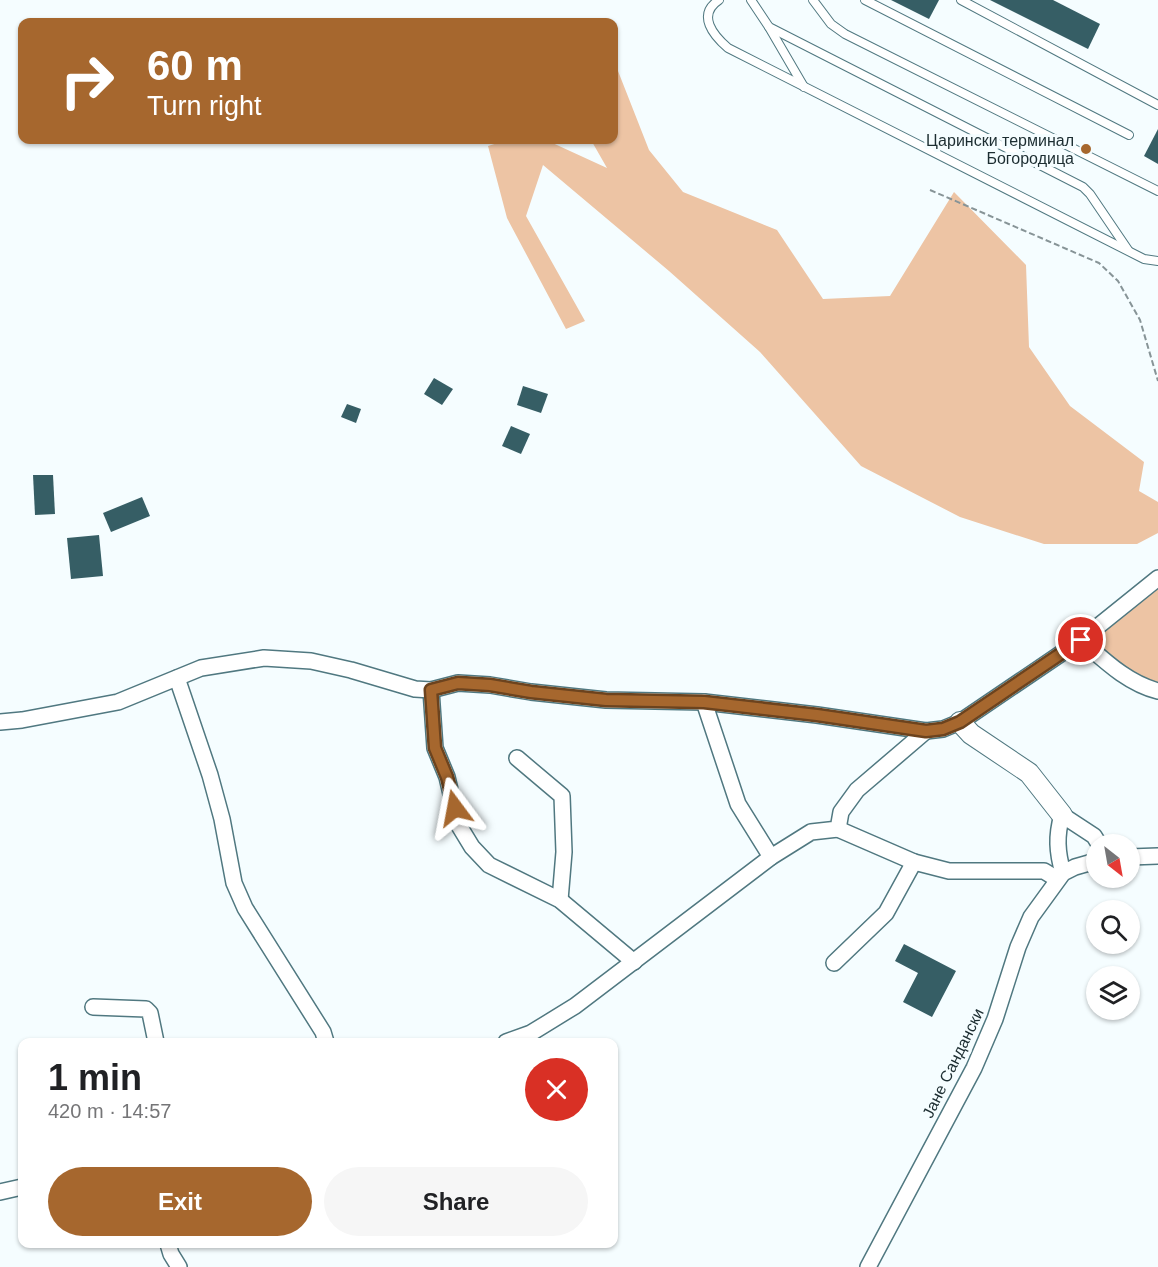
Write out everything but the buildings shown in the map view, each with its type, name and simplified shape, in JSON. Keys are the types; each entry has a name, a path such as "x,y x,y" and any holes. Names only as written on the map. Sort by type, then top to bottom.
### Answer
{"street":[{"path":"0,722 118,702 201,668 264,658 312,661 415,689 431,690 458,683 490,685 606,700 704,702 926,731 943,729 960,722 1081,640 1158,578"},
{"path":"1081,640 1116,670 1145,687 1158,691"},
{"path":"177,678 210,775 222,819 234,883 245,908 325,1038"},
{"path":"431,690 435,748 447,777 458,824 472,847 489,865 560,900 634,962"},
{"path":"704,702 738,804 771,857"},
{"path":"960,722 971,734 1029,773 1062,815 1091,834"},
{"path":"838,829 841,812 857,789 926,731"},
{"path":"517,758 562,796 564,852 560,900"},
{"path":"1060,876 1057,834 1062,815"},
{"path":"517,1038 540,1028 575,1005 771,857 811,832 838,829 914,862 949,871 1044,871 1060,876 1075,867 1086,864"},
{"path":"1140,857 1158,856"},
{"path":"834,963 886,913 914,862"},
{"name":"Јане Сандански","path":"868,1267 974,1068 995,1019 1018,947 1031,917 1060,876"},
{"path":"93,1007 146,1008 150,1013 155,1038"},
{"path":"0,1192 18,1188"},
{"path":"169,1248 179,1267"}],"lane":[{"path":"719,0 710,9 708,24 714,36 728,48 1144,259 1158,261"},
{"path":"751,0 805,88"},
{"path":"813,0 831,24 845,34 1158,191"},
{"path":"865,0 1130,135"},
{"path":"961,0 1158,105"},
{"path":"769,27 1083,187 1128,251"}],"path":[{"path":"930,190 1099,263 1118,281 1140,320 1158,381"}],"shaded area":[{"path":"618,71 649,150 683,192 777,230 823,299 890,296 954,192 1026,265 1029,347 1070,406 1144,462 1139,491 1158,502 1158,533 1137,544 1044,544 960,517 861,466 760,352 669,271 543,165 526,216 585,321 566,329 507,218 488,146 494,144 555,144 607,168 593,144 618,144"},
{"path":"1158,578 1158,691 1081,640"}],"place":[{"name":"Царински терминал Богородица","path":"1086,149"}],"route":[{"path":"455,808 447,777 435,748 431,690 445,686 458,683 490,685 606,700 704,702 926,731 943,729 960,722 1081,640"}]}
